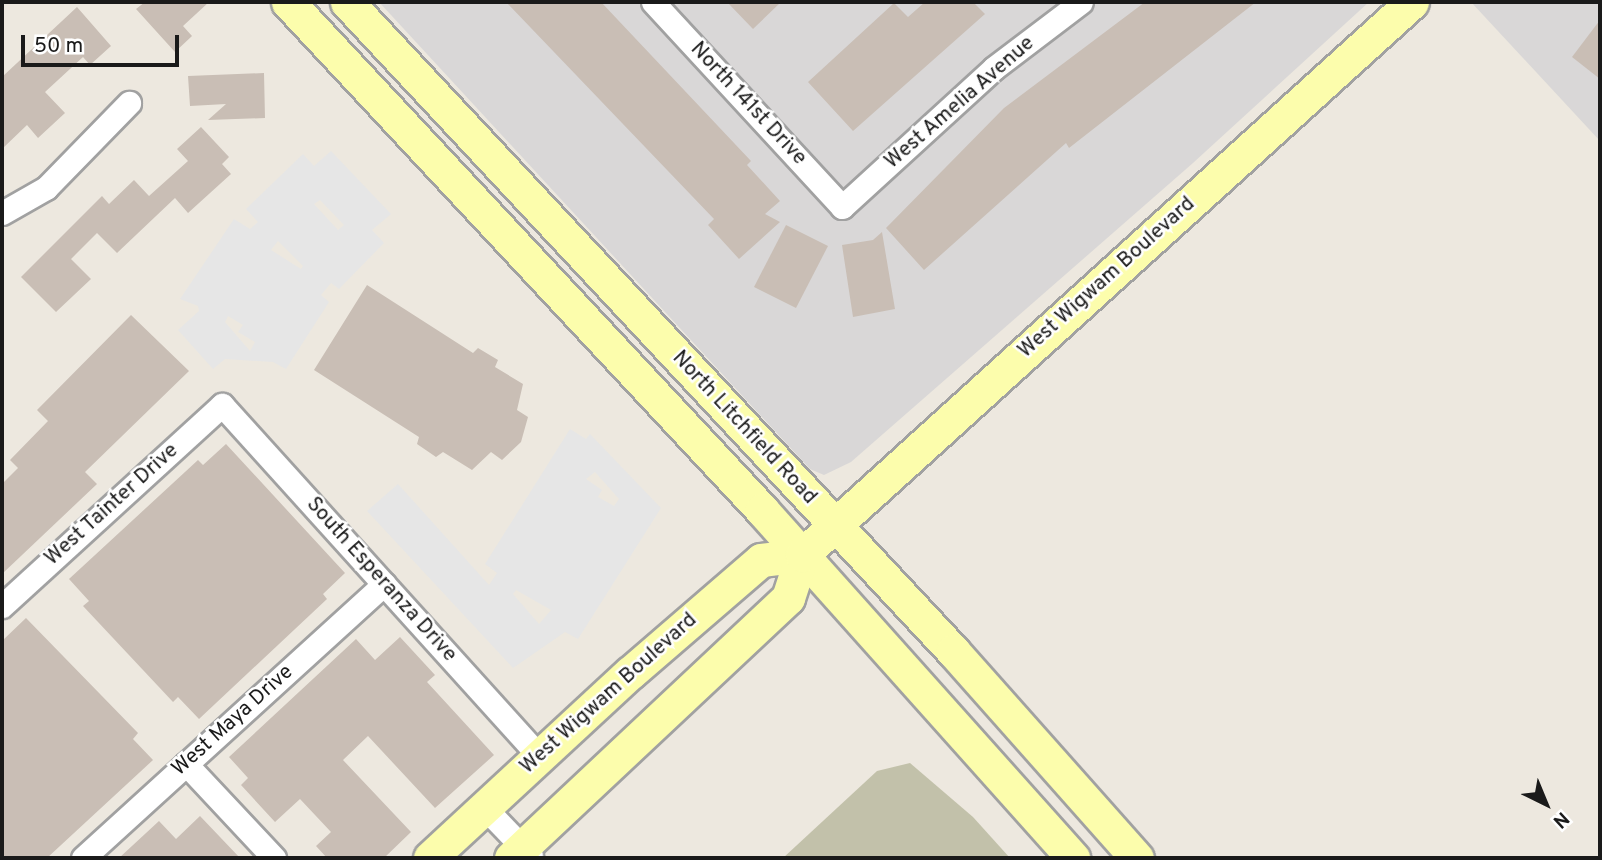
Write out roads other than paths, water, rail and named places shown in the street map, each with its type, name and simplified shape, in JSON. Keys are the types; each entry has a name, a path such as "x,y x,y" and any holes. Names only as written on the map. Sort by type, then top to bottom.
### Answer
{"main road":[{"name":"North Litchfield Road","path":"288,2 802,555 1073,858"},
{"name":"North Litchfield Road","path":"347,2 835,523 1137,858"},
{"name":"West Wigwam Boulevard","path":"522,855 788,598 802,555 835,523 1412,2"},
{"name":"West Wigwam Boulevard","path":"430,858 539,755 761,561 802,555"}],"street":[{"name":"North 141st Drive","path":"653,2 842,207"},
{"name":"West Amelia Avenue","path":"842,207 994,68 1081,2"},
{"path":"2,213 46,188 129,103"},
{"name":"South Esperanza Drive","path":"222,405 539,755"},
{"name":"West Tainter Drive","path":"2,606 222,405"},
{"name":"West Maya Drive","path":"83,858 384,584"},
{"path":"186,764 274,858"},
{"path":"484,807 522,855"}]}
